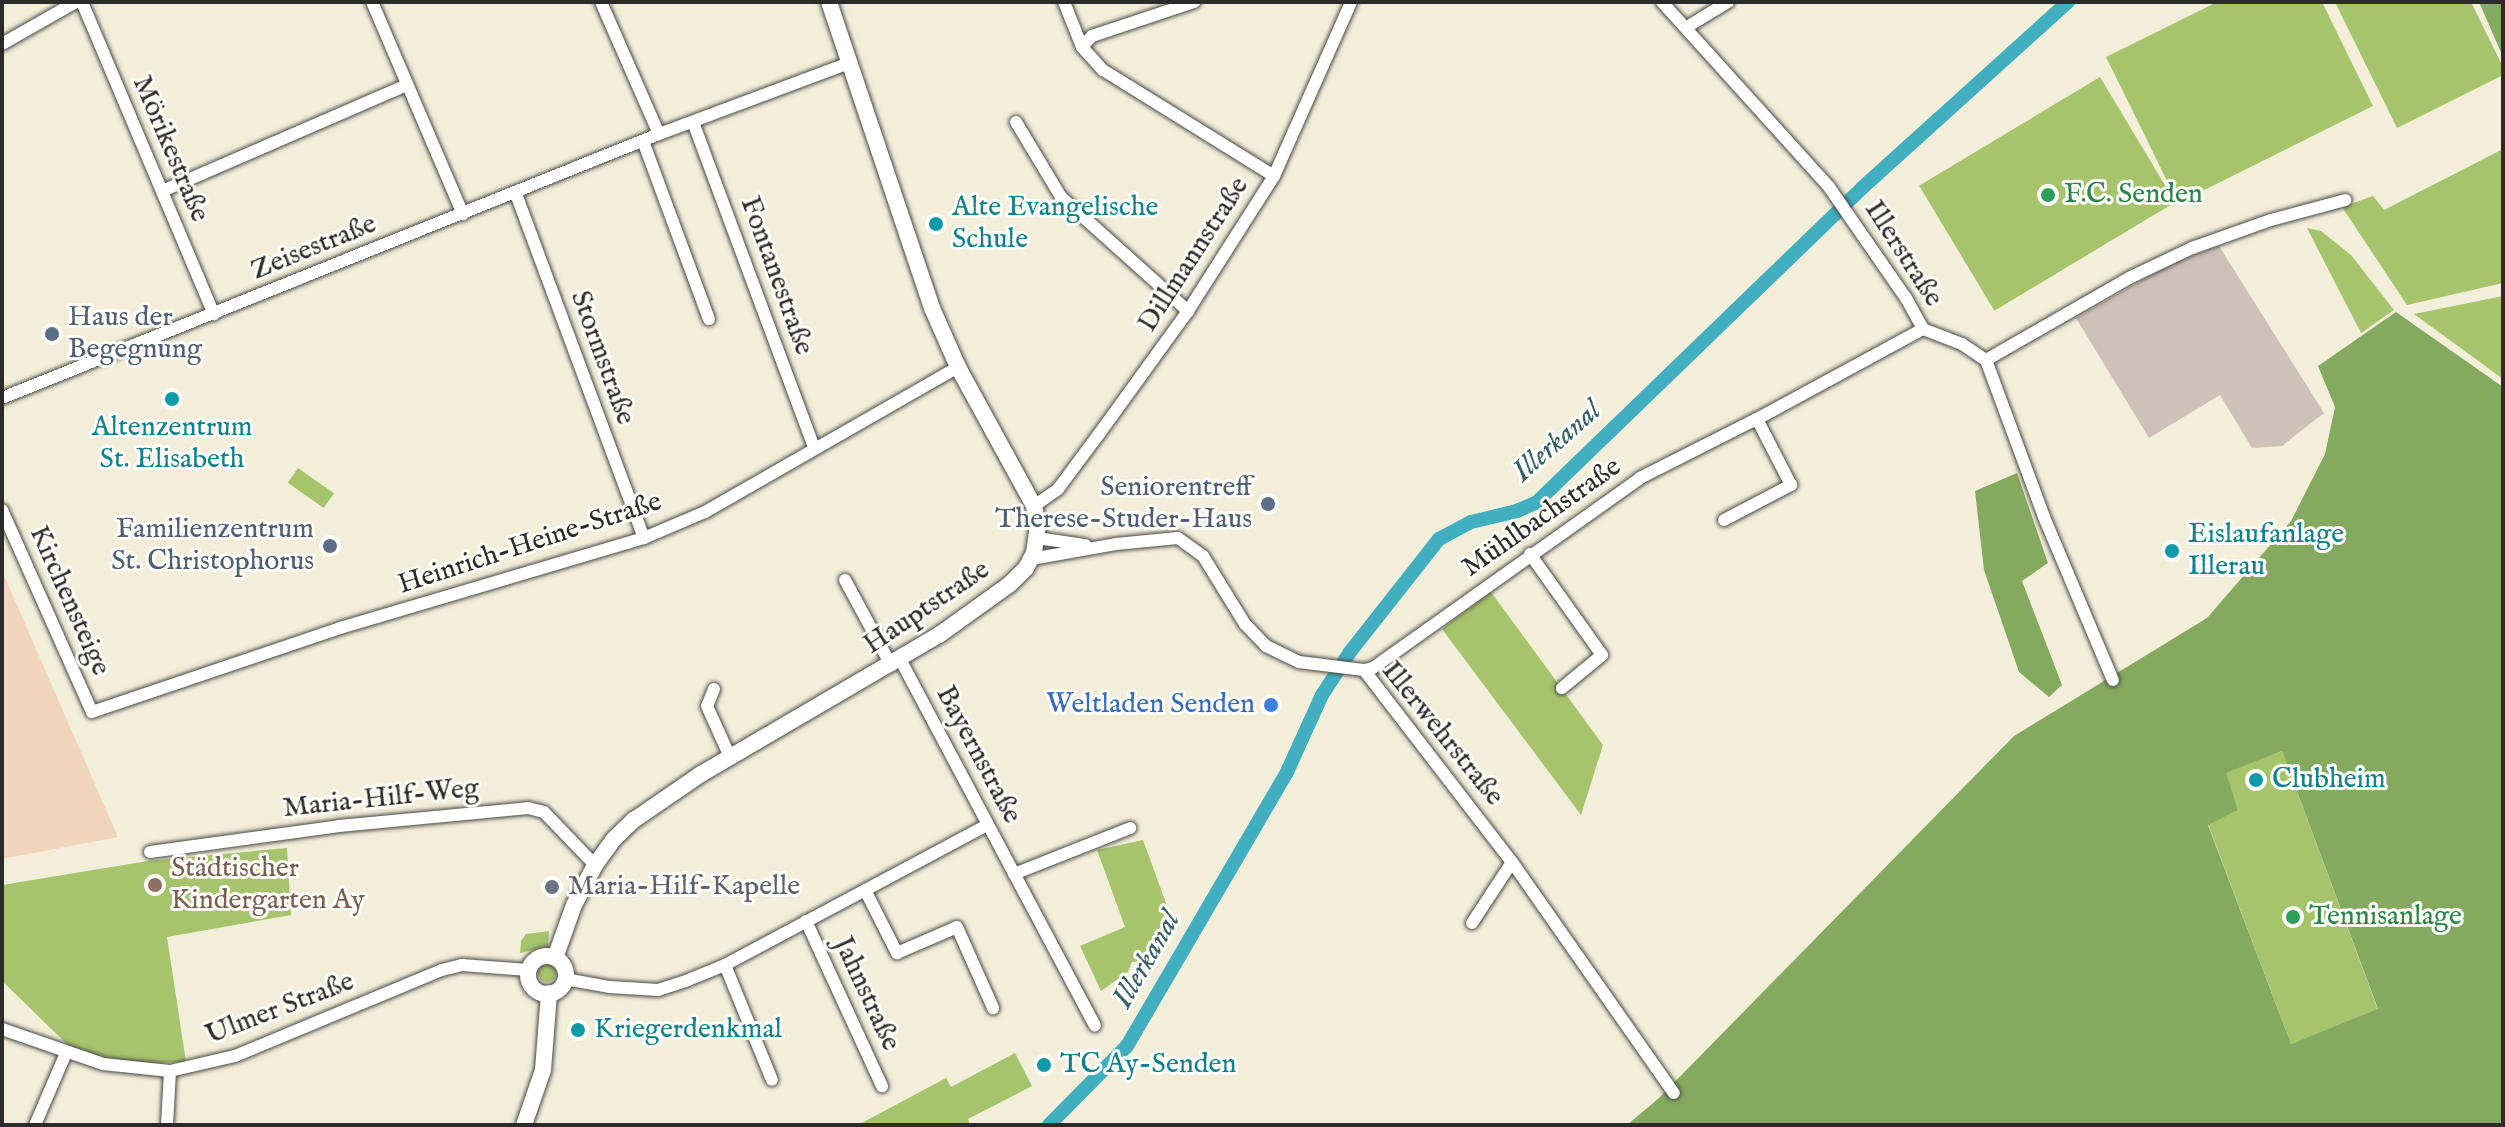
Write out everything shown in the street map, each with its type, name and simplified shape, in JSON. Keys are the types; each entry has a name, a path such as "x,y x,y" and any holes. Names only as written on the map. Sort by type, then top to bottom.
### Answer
{"main road":[{"name":"Hauptstraße","path":"555,958 574,905 595,865 614,839 646,810 730,757 896,662 999,593 1020,576 1031,559 1037,538 1034,506 958,367 902,226 829,2"},
{"path":"542,956 555,958 563,966 565,979 559,989 549,993 534,988 528,970 542,956"},
{"path":"524,1125 543,1070 549,993"}],"street":[{"path":"2,44 79,2"},
{"name":"Mörikestraße","path":"79,2 214,314"},
{"path":"372,2 463,214"},
{"path":"601,2 659,134"},
{"path":"1064,2 1082,47 1103,70 1274,176"},
{"path":"1082,47 1092,36 1194,2"},
{"name":"Dillmannstraße","path":"1034,506 1058,489 1188,311 1274,176 1351,2"},
{"name":"Illerstraße","path":"1662,2 1829,187 1923,329 1962,344 1986,360"},
{"path":"1687,27 1728,2"},
{"name":"Zeisestraße","path":"2,398 659,134 849,63"},
{"path":"162,191 407,85"},
{"name":"Fontanestraße","path":"693,122 814,447"},
{"path":"1016,122 1061,197 1188,311"},
{"path":"643,141 709,319"},
{"name":"Stormstraße","path":"516,194 644,538"},
{"path":"2113,680 2044,517 1993,370 1986,360 2129,278 2192,248 2271,220 2345,200"},
{"name":"Mühlbachstraße","path":"1361,670 1373,668 1640,478 1923,329"},
{"name":"Heinrich-Heine-Straße","path":"92,712 340,628 644,538 705,512 958,367"},
{"path":"1724,520 1791,485 1757,419"},
{"name":"Kirchensteige","path":"2,510 92,712"},
{"name":"Illerwehrstraße","path":"1031,559 1166,537 1186,541 1203,556 1245,624 1266,646 1299,662 1361,670 1512,862 1674,1093"},
{"name":"Illerwehrstraße","path":"1037,538 1096,547"},
{"path":"1530,554 1602,655 1562,688"},
{"name":"Bayernstraße","path":"845,580 896,662 1095,1025"},
{"path":"714,689 707,706 730,757"},
{"name":"Maria-Hilf-Weg","path":"150,852 339,826 528,808 544,812 595,865"},
{"path":"565,979 610,987 658,990 725,965 987,825"},
{"path":"1014,874 1130,828"},
{"path":"1472,923 1512,862"},
{"path":"865,890 897,953 957,927 993,1008"},
{"name":"Jahnstraße","path":"806,921 882,1086"},
{"name":"Ulmer Straße","path":"2,1029 103,1064 170,1071 235,1056 442,970 462,965 528,970"},
{"path":"725,965 772,1080"},
{"path":"35,1125 66,1053"},
{"path":"167,1125 170,1071"}],"shaded area":[{"path":"2219,246 2324,413 2282,446 2252,448 2220,395 2149,438 2076,318 2165,267"},
{"path":"2,571 118,837 2,859"}],"green space":[{"path":"2217,2 2322,2 2373,106 2178,203 2106,57"},
{"path":"2335,2 2471,2 2503,67 2503,75 2397,128"},
{"path":"2479,2 2503,2 2503,57"},
{"name":"F.C. Senden","path":"2100,77 2175,202 1994,311 1919,186"},
{"path":"2503,149 2503,283 2407,305 2342,207 2373,196 2384,210"},
{"path":"2307,228 2321,231 2351,255 2394,310 2361,333"},
{"path":"2503,296 2503,379 2414,314"},
{"path":"2396,312 2503,387 2503,1125 1627,1125 1659,1098 2014,736 2207,618 2291,521 2325,454 2335,407 2318,366","holes":["2282,751 2378,1009 2291,1044 2208,825 2238,810 2226,773"]},
{"path":"298,468 334,493 324,508 288,483"},
{"path":"2017,473 2048,563 2022,581 2062,685 2049,697 2019,672 1984,570 1975,491"},
{"path":"1491,592 1603,745 1581,815 1442,629"},
{"name":"Tennisanlage","path":"2282,751 2378,1010 2291,1044 2208,824 2238,810 2225,773"},
{"path":"1143,840 1174,925 1148,961 1132,962 1128,972 1101,991 1080,946 1125,927 1097,850"},
{"path":"287,848 291,915 167,937 186,1062 115,1064 71,1048 2,981 2,885 148,861"},
{"path":"549,931 548,947 520,953 521,941 526,934"},
{"path":"547,964 556,973 547,982 538,973"},
{"path":"1015,1053 1032,1086 968,1119 970,1125 858,1125 946,1078 951,1087"}],"waterway":[{"name":"Illerkanal","path":"1049,1125 1127,1046 1287,772 1322,695 1350,652 1439,539 1471,522 1517,511 1537,502 1862,188 2068,2"}],"place":[{"name":"F.C. Senden","path":"2048,195"},
{"name":"Alte Evangelische Schule","path":"936,224"},
{"name":"Haus der Begegnung","path":"52,334"},
{"name":"Altenzentrum St. Elisabeth","path":"172,399"},
{"name":"Seniorentreff Therese-Studer-Haus","path":"1268,504"},
{"name":"Familienzentrum St. Christophorus","path":"330,546"},
{"name":"Eislaufanlage Illerau","path":"2172,551"},
{"name":"Weltladen Senden","path":"1271,705"},
{"name":"Clubheim","path":"2256,780"},
{"name":"Städtischer Kindergarten Ay","path":"155,885"},
{"name":"Maria-Hilf-Kapelle","path":"552,887"},
{"name":"Tennisanlage","path":"2293,917"},
{"name":"Kriegerdenkmal","path":"578,1030"},
{"name":"TC Ay-Senden","path":"1044,1065"}]}
